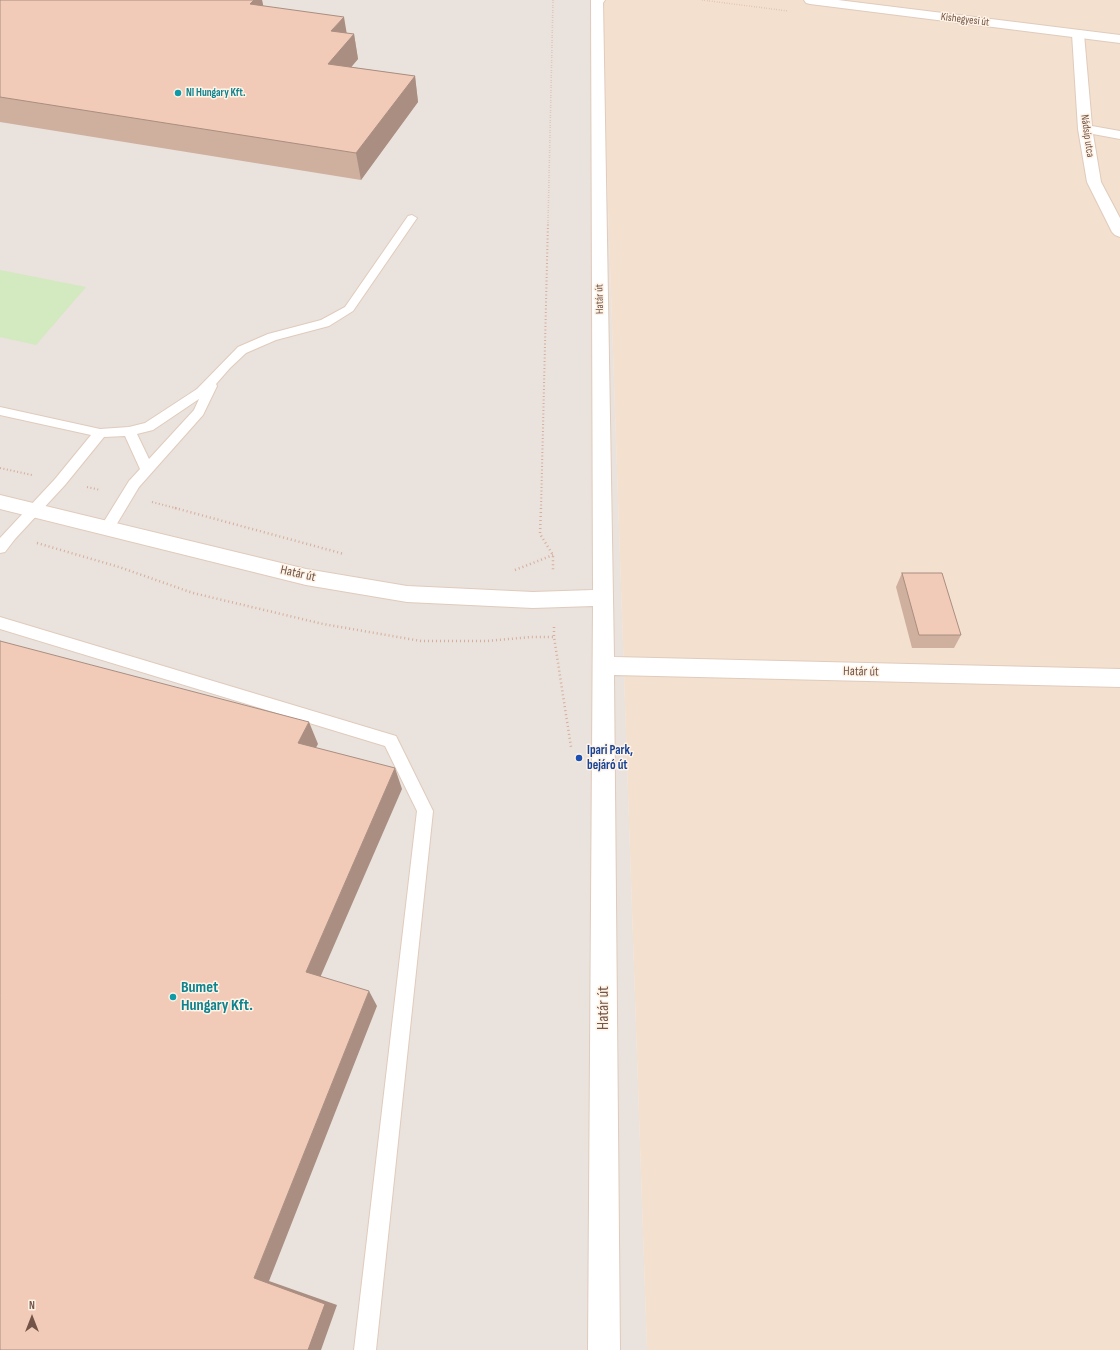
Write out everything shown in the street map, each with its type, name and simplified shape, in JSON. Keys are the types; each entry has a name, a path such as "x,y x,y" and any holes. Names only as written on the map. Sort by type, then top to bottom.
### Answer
{"street":[{"name":"Kishegyesi út","path":"810,0 1120,39"},
{"name":"Határ út","path":"598,1 603,666 604,1350"},
{"name":"Nádsíp utca","path":"1078,34 1085,129 1094,182 1120,232"},
{"path":"1085,129 1120,135"},
{"name":"Határ út","path":"0,502 306,576 407,594 533,600 602,598"},
{"name":"Határ út","path":"603,666 1120,678"}],"lane":[{"path":"0,411 100,433 129,431 149,427 201,392 242,350 272,337 325,323 349,309 412,218"},
{"path":"107,528 127,495 147,469 199,412 212,382"},
{"path":"129,431 147,469"},
{"path":"0,548 10,535 60,482 100,433"},
{"path":"0,623 390,741 425,811 365,1350"}],"path":[{"path":"510,572 553,555 540,534 553,0"},
{"path":"0,468 60,482 127,495 345,554"},
{"path":"10,535 119,567 193,593 322,624 421,641 487,641 530,637 554,637"}],"shaded area":[{"path":"0,0 601,0 647,1350 0,1350"},
{"path":"601,0 1120,0 1120,1350 647,1350"}],"green space":[{"path":"0,270 86,287 36,345 0,337"}],"building":[{"name":"NI Hungary Kft.","path":"0,0 254,0 250,4 344,17 331,31 354,34 328,64 415,76 356,153 0,97"},
{"path":"902,573 942,573 961,635 919,635"},
{"name":"Bumet Hungary Kft.","path":"0,641 309,722 298,743 395,768 306,972 369,991 254,1278 325,1304 308,1350 0,1350"}],"place":[{"name":"NI Hungary Kft.","path":"178,93"},
{"name":"Ipari Park, bejáró út","path":"579,758"},
{"name":"Bumet Hungary Kft.","path":"173,997"}]}
